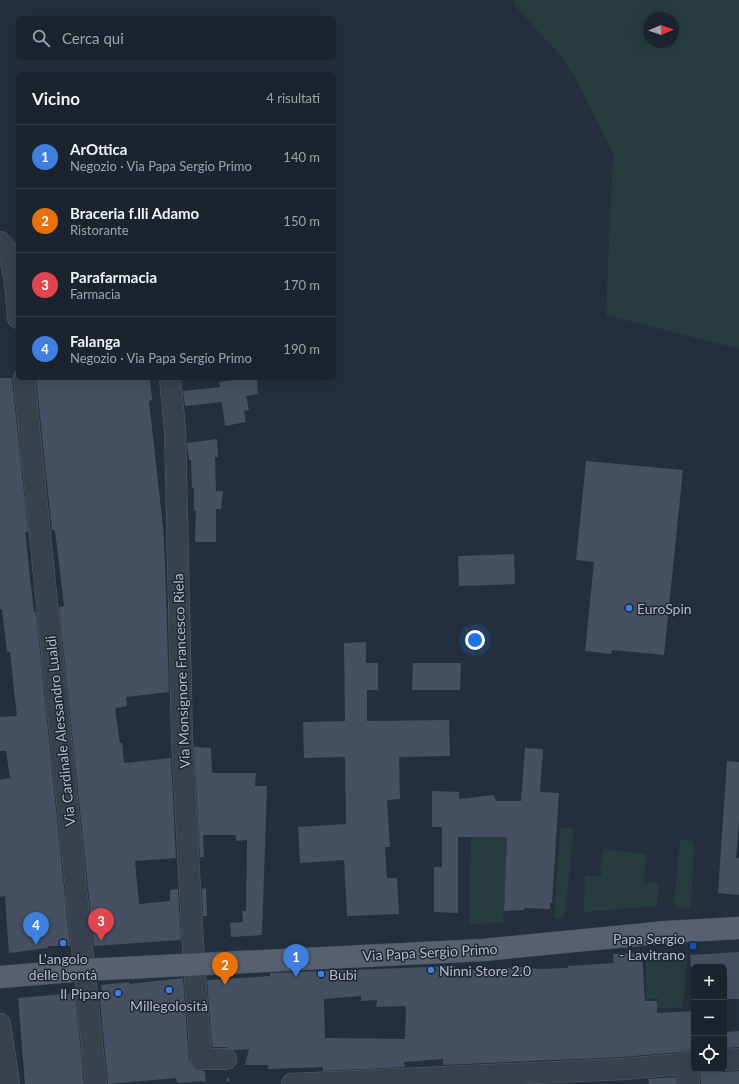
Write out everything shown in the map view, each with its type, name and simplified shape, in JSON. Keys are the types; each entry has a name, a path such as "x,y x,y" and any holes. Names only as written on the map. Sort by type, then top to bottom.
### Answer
{"main road":[{"name":"Via Papa Sergio Primo","path":"0,977 84,970 483,950 667,932 739,928"}],"street":[{"path":"0,242 6,247 16,279"},
{"name":"Via Cardinale Alessandro Lualdi","path":"24,380 96,1084"},
{"name":"Via Monsignore Francesco Riela","path":"170,380 175,430 182,739 194,965 201,1059 226,1059"},
{"path":"0,1024 8,1084"},
{"path":"727,1060 739,1059"},
{"path":"292,1084 623,1069 690,1063 689,1084"}],"green space":[{"path":"513,0 739,0 739,349 606,315 613,154 574,75 558,53 517,8"},
{"path":"560,828 574,829 565,913 560,919 554,919"},
{"path":"471,831 513,837 507,853 503,923 469,924"},
{"path":"680,840 694,841 691,908 680,909 674,905"},
{"path":"603,849 646,854 644,882 659,883 657,906 584,912 585,876 601,876"},
{"path":"688,954 683,1007 657,1009 658,998 646,999 646,956"}],"building":[{"path":"0,378 12,378 28,532 25,532 34,612 36,612 70,946 48,946 48,948 9,953 5,896 0,897 0,780 10,778 6,751 0,751 0,717 17,716 10,652 7,652 2,609 0,609"},
{"path":"36,380 150,380 152,400 149,401 163,527 169,692 126,697 127,706 115,708 120,743 122,743 124,763 171,758 176,858 135,861 139,904 170,901 170,890 178,889 181,940 94,946 59,607 64,606 55,530 52,530"},
{"path":"234,380 257,380 258,394 246,396 249,410 244,411 246,422 225,426 222,402 185,406 183,391 220,387 219,382"},
{"path":"217,439 218,457 215,457 216,491 223,491 221,509 216,509 216,542 195,542 196,510 194,511 194,488 192,488 191,460 189,460 187,443"},
{"path":"586,461 683,470 664,655 612,650 611,654 585,651 594,562 576,560"},
{"path":"514,554 515,584 459,586 458,556"},
{"path":"366,642 366,663 378,663 378,690 367,690 367,721 449,720 450,756 399,757 400,799 387,800 390,847 385,847 387,878 397,878 399,914 347,916 344,860 300,863 298,827 346,824 345,757 304,758 303,722 345,721 344,643"},
{"path":"413,663 461,663 460,690 412,690"},
{"path":"194,747 211,748 212,773 256,773 255,786 267,786 262,935 231,937 230,923 243,922 242,911 246,911 247,840 236,841 236,835 203,835 204,857 200,857"},
{"path":"525,748 543,749 540,792 559,793 552,903 550,903 550,909 524,908 524,910 504,911 507,837 458,837 458,913 434,912 434,867 442,867 442,827 432,827 432,791 459,792 459,799 494,795 496,801 521,801"},
{"path":"727,761 739,762 739,821 736,858 739,858 739,895 718,893"},
{"path":"206,888 207,916 203,916 202,889"},
{"path":"739,952 739,999 727,999 727,964 691,964 691,967 690,955"},
{"path":"642,953 645,1001 657,1001 657,1013 691,1011 691,1051 622,1057 443,1065 443,1059 404,1062 405,1067 323,1071 323,1067 268,1069 268,1065 245,1065 249,1049 233,1050 226,1047 212,1047 207,980 270,976 270,973 455,966 455,971 512,968 512,966 539,969 568,968 568,966 614,963 613,954","holes":["361,996 361,1001 377,1000 376,1007 406,1006 405,1039 325,1038 324,999"]},
{"path":"183,978 189,1060 195,1069 205,1071 206,1081 177,1083 176,1078 108,1084 99,991 102,991 101,985 129,982 129,984"},
{"path":"75,993 84,1084 25,1084 18,998"},
{"path":"739,1031 739,1047 727,1048 727,1032"},
{"path":"739,1071 739,1084 701,1084 700,1073"},
{"path":"676,1077 677,1084 649,1084 648,1079"}],"place":[{"name":"EuroSpin","path":"629,608"},
{"name":"Parafarmacia","path":"101,941"},
{"name":"L'angolo delle bontà","path":"63,943"},
{"name":"Falanga","path":"36,945"},
{"name":"Papa Sergio - Lavitrano","path":"693,946"},
{"name":"Ninnì Store 2.0","path":"431,970"},
{"name":"Bubi","path":"321,974"},
{"name":"ArOttica","path":"296,977"},
{"name":"Braceria f.lli Adamo","path":"225,985"},
{"name":"Millegolosità","path":"169,990"},
{"name":"Il Piparo","path":"118,993"}]}
